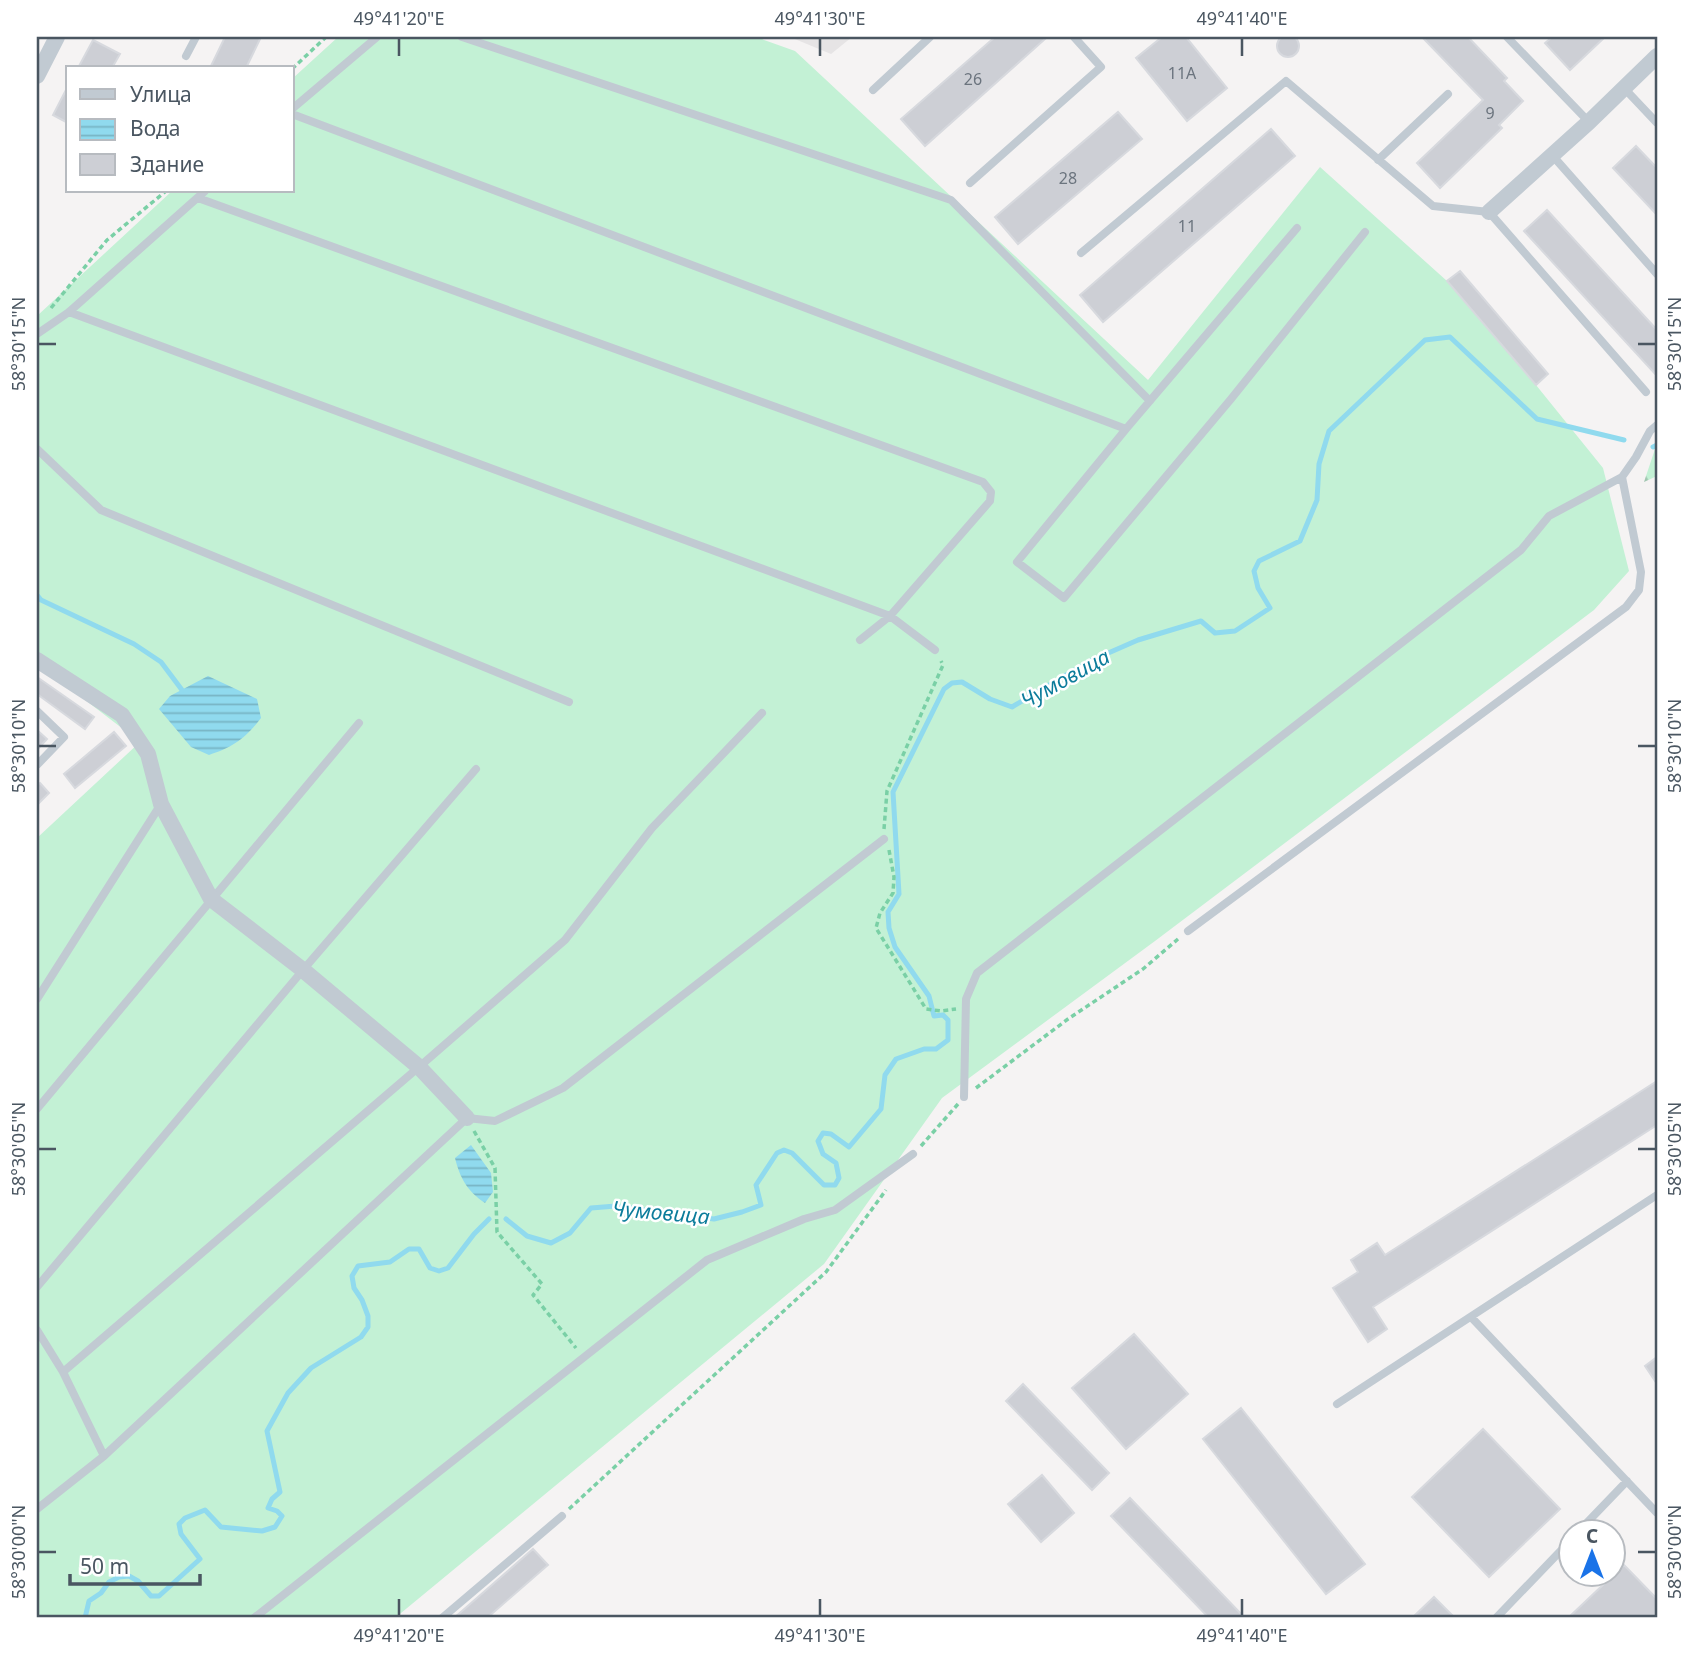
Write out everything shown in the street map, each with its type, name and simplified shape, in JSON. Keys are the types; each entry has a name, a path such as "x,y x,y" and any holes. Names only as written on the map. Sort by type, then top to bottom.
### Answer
{"street":[{"path":"37,76 57,37"},
{"path":"1489,212 1657,56"},
{"path":"37,660 122,715 148,754 161,804 211,899 303,970 419,1068 467,1118"}],"lane":[{"path":"186,57 196,37"},
{"path":"294,109 377,37"},
{"path":"463,37 951,200 1150,401"},
{"path":"873,90 930,37"},
{"path":"970,183 1101,67 1074,37"},
{"path":"1507,37 1589,122"},
{"path":"1081,253 1286,80 1433,206 1489,212 1646,392"},
{"path":"1624,88 1657,123"},
{"path":"1378,160 1448,94"},
{"path":"294,112 1126,429"},
{"path":"1552,155 1657,274"},
{"path":"37,334 69,312 204,192"},
{"path":"198,198 983,482 991,492 990,501 890,616 860,640"},
{"path":"1297,229 1126,429 1017,562 1064,598 1231,399 1365,232"},
{"path":"69,312 890,616 935,650"},
{"path":"964,1097 966,999 977,973 1521,550 1549,516 1622,477 1657,425"},
{"path":"37,449 101,510 569,702"},
{"path":"1188,931 1626,607 1639,590 1641,572 1622,477"},
{"path":"37,711 64,737 37,765"},
{"path":"63,1372 565,940 652,828 762,713"},
{"path":"37,1109 359,723"},
{"path":"37,1287 476,769"},
{"path":"37,999 161,804"},
{"path":"37,1509 104,1456 467,1118 495,1121 564,1088 884,839"},
{"path":"254,1618 707,1260 804,1219 835,1210 913,1154"},
{"path":"1337,1404 1657,1195"},
{"path":"1471,1317 1657,1513"},
{"path":"37,1330 63,1372 104,1456"},
{"path":"1591,1518 1627,1481"},
{"path":"442,1618 562,1516"},
{"path":"1496,1618 1558,1554"}],"path":[{"path":"294,67 326,37"},
{"path":"46,316 107,240 165,192"},
{"path":"935,650 943,665 887,791 884,839 894,877 893,893 880,914 876,928 926,1009 942,1011"},
{"path":"913,1154 964,1097 1068,1019 1143,969 1188,931"},
{"path":"467,1118 495,1168 496,1232 542,1284 533,1294 584,1358"},
{"path":"562,1516 826,1272 889,1186"}],"shaded area":[{"path":"790,37 852,37 831,54"}],"green space":[{"path":"338,37 756,37 795,51 1148,380 1320,167 1447,281 1603,468 1629,571 1594,610 942,1098 824,1264 395,1618 37,1618 37,838 140,742 37,663 37,316 171,192 294,192 294,77"},
{"path":"1657,443 1657,476 1644,482"}],"water":[{"path":"208,676 257,699 261,718 238,741 209,755 191,747 159,709 170,696"},
{"path":"471,1145 491,1173 493,1192 485,1203 465,1184 455,1158"}],"building":[{"path":"1288,35 1298,42 1299,46 1292,56 1288,57 1278,50 1277,46 1284,36"},
{"path":"225,37 261,37 247,66 211,66"},
{"path":"995,37 1045,39 925,146 901,119"},
{"path":"1162,37 1186,37 1227,88 1187,121 1136,58"},
{"path":"1422,37 1468,37 1507,78 1504,81 1523,101 1499,125 1502,128 1440,188 1417,163 1483,100"},
{"path":"1552,37 1605,37 1570,70 1545,43"},
{"path":"93,40 120,54 113,66 79,66"},
{"path":"66,90 66,122 53,115"},
{"path":"1118,112 1142,139 1018,244 995,217"},
{"path":"1271,129 1295,156 1103,322 1080,295"},
{"path":"1636,146 1657,168 1657,215 1613,168"},
{"path":"1547,210 1657,330 1657,376 1524,231"},
{"path":"1460,271 1548,374 1536,385 1447,281"},
{"path":"37,677 94,717 85,729 37,694"},
{"path":"37,730 47,739 37,750"},
{"path":"114,732 126,746 75,788 64,774"},
{"path":"40,783 49,793 37,805 37,785"},
{"path":"1657,1081 1657,1125 1373,1307 1387,1329 1368,1342 1333,1288 1358,1272 1351,1260 1377,1243 1385,1255"},
{"path":"1134,1334 1188,1394 1126,1449 1072,1388"},
{"path":"1657,1357 1657,1384 1645,1366"},
{"path":"1023,1384 1109,1473 1092,1490 1006,1401"},
{"path":"1241,1408 1365,1564 1326,1594 1203,1439"},
{"path":"1483,1429 1560,1509 1489,1577 1412,1497"},
{"path":"1042,1475 1074,1513 1041,1542 1008,1504"},
{"path":"1130,1498 1245,1618 1209,1618 1111,1516"},
{"path":"533,1549 548,1565 487,1618 454,1618"},
{"path":"1628,1569 1657,1599 1657,1618 1568,1618 1600,1588 1628,1588"},
{"path":"1434,1597 1455,1618 1412,1618"}],"waterway":[{"name":"Чумовица","path":"506,1219 527,1236 551,1243 570,1233 591,1208 616,1206 714,1219 761,1205 756,1185 777,1153 784,1150 792,1153 824,1185 835,1185 839,1178 836,1163 823,1154 818,1141 823,1133 831,1134 849,1147 881,1109 885,1075 896,1059 924,1049 936,1049 948,1040 948,1020 943,1015 934,1016 929,996 895,947 889,928 888,912 899,894 893,792 944,689 952,683 962,682 990,699 1012,707 1090,661 1138,640 1201,621 1215,633 1235,631 1270,608 1258,588 1254,571 1259,561 1300,541 1317,500 1319,464 1329,431 1425,340 1450,337 1537,419 1624,440"},
{"name":"Чумовица","path":"1653,447 1657,445"},
{"path":"37,595 41,600 134,644 161,662 182,690"},
{"name":"Чумовица","path":"85,1618 89,1601 101,1593 109,1582 129,1576 138,1581 151,1596 159,1596 200,1559 181,1534 179,1524 185,1518 205,1510 221,1527 262,1531 275,1527 282,1516 268,1508 272,1499 280,1492 267,1431 288,1393 311,1368 361,1337 368,1327 368,1316 354,1288 352,1276 358,1266 390,1262 409,1249 419,1249 430,1268 439,1271 448,1268 489,1219"}]}
